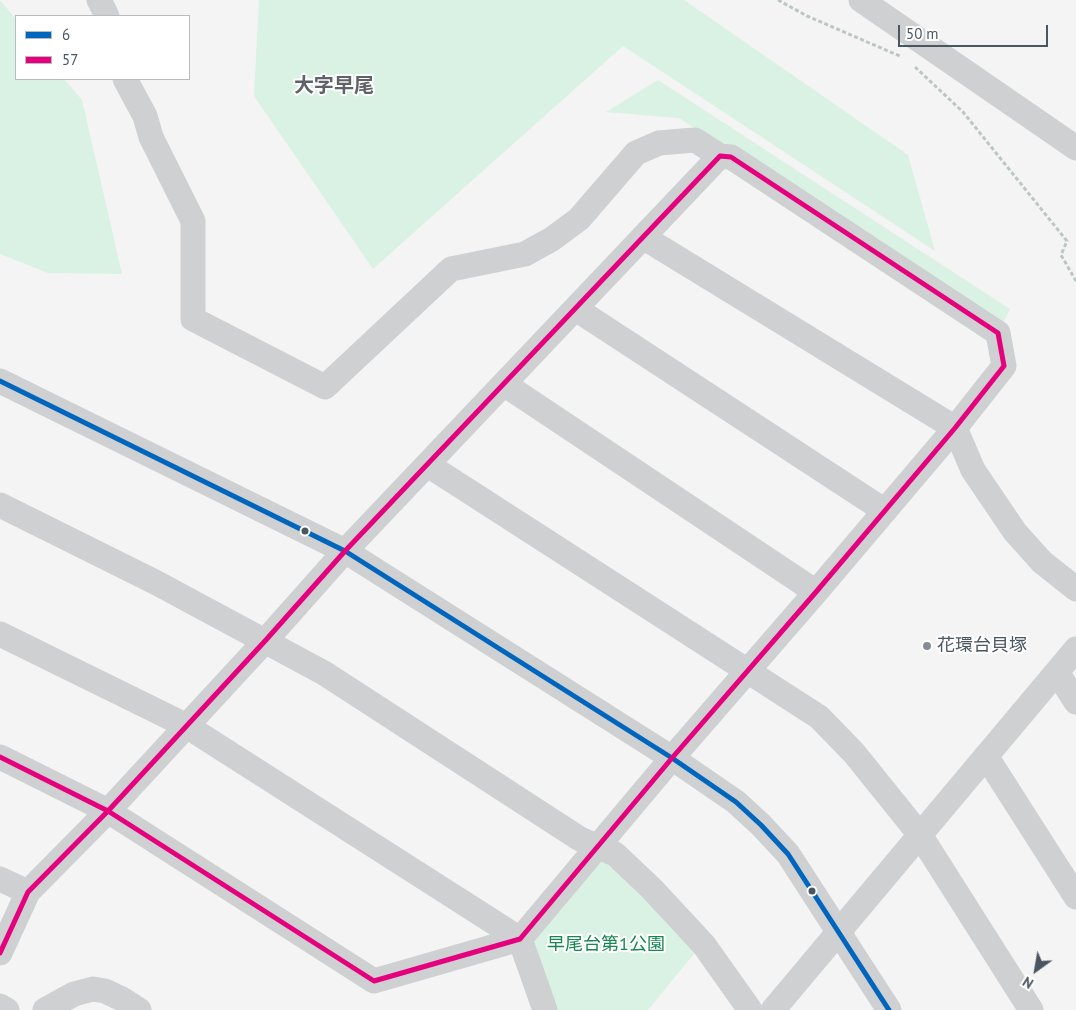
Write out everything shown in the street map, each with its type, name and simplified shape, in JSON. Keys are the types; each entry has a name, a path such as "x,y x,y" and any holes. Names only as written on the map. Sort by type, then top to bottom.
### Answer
{"street":[{"path":"99,0 106,15"},
{"path":"861,0 1076,148"},
{"path":"0,757 108,811 374,981 520,939 672,758 885,511 1004,366 998,332 731,157 720,156 695,140 659,143 636,153 579,219 552,239 525,254 451,269 325,387 192,319 193,221 151,137 145,116 125,80"},
{"path":"0,953 28,892 108,811 185,725 265,641 345,551 720,156"},
{"path":"643,237 955,428 973,470 1015,532 1042,562 1076,589"},
{"path":"576,309 885,511"},
{"path":"504,384 816,592"},
{"path":"2,385 345,551 672,758 736,802 788,854 889,1010"},
{"path":"428,465 819,717 854,753 920,835 1031,1010"},
{"path":"0,505 155,582 324,673 580,839 615,854 704,945 750,1010"},
{"path":"0,634 185,725 520,939 545,1010"},
{"path":"773,1010 1076,649"},
{"path":"1056,672 1076,702"},
{"path":"986,756 1076,897"},
{"path":"0,878 28,892"},
{"path":"44,1010 74,994 93,989 105,991 139,1010"},
{"path":"0,1006 7,1010"}],"path":[{"path":"778,0 808,16 908,60"},
{"path":"915,66 963,112 1067,241 1061,255 1076,281"}],"green space":[{"path":"0,0 15,18 15,80 65,80 82,100 122,274 48,273 0,254"},
{"path":"259,0 684,0 908,155 935,251 623,46 373,269 254,96"},
{"path":"658,80 1010,309 1001,327 679,118 606,112"},
{"name":"早尾台第1公園","path":"598,855 698,949 648,1010 553,1010 525,941"}],"transit line":[{"name":"57","path":"0,757 108,811 374,981 520,939 672,758 955,428 1004,366 998,333 731,157 720,156 345,551 265,641 108,811 28,892 0,953"},
{"name":"6","path":"0,381 345,551 672,758 736,802 788,854 889,1010"}],"place":[{"name":"花環台貝塚","path":"927,646"}],"district":[{"name":"大字早尾","path":"334,86"}]}
